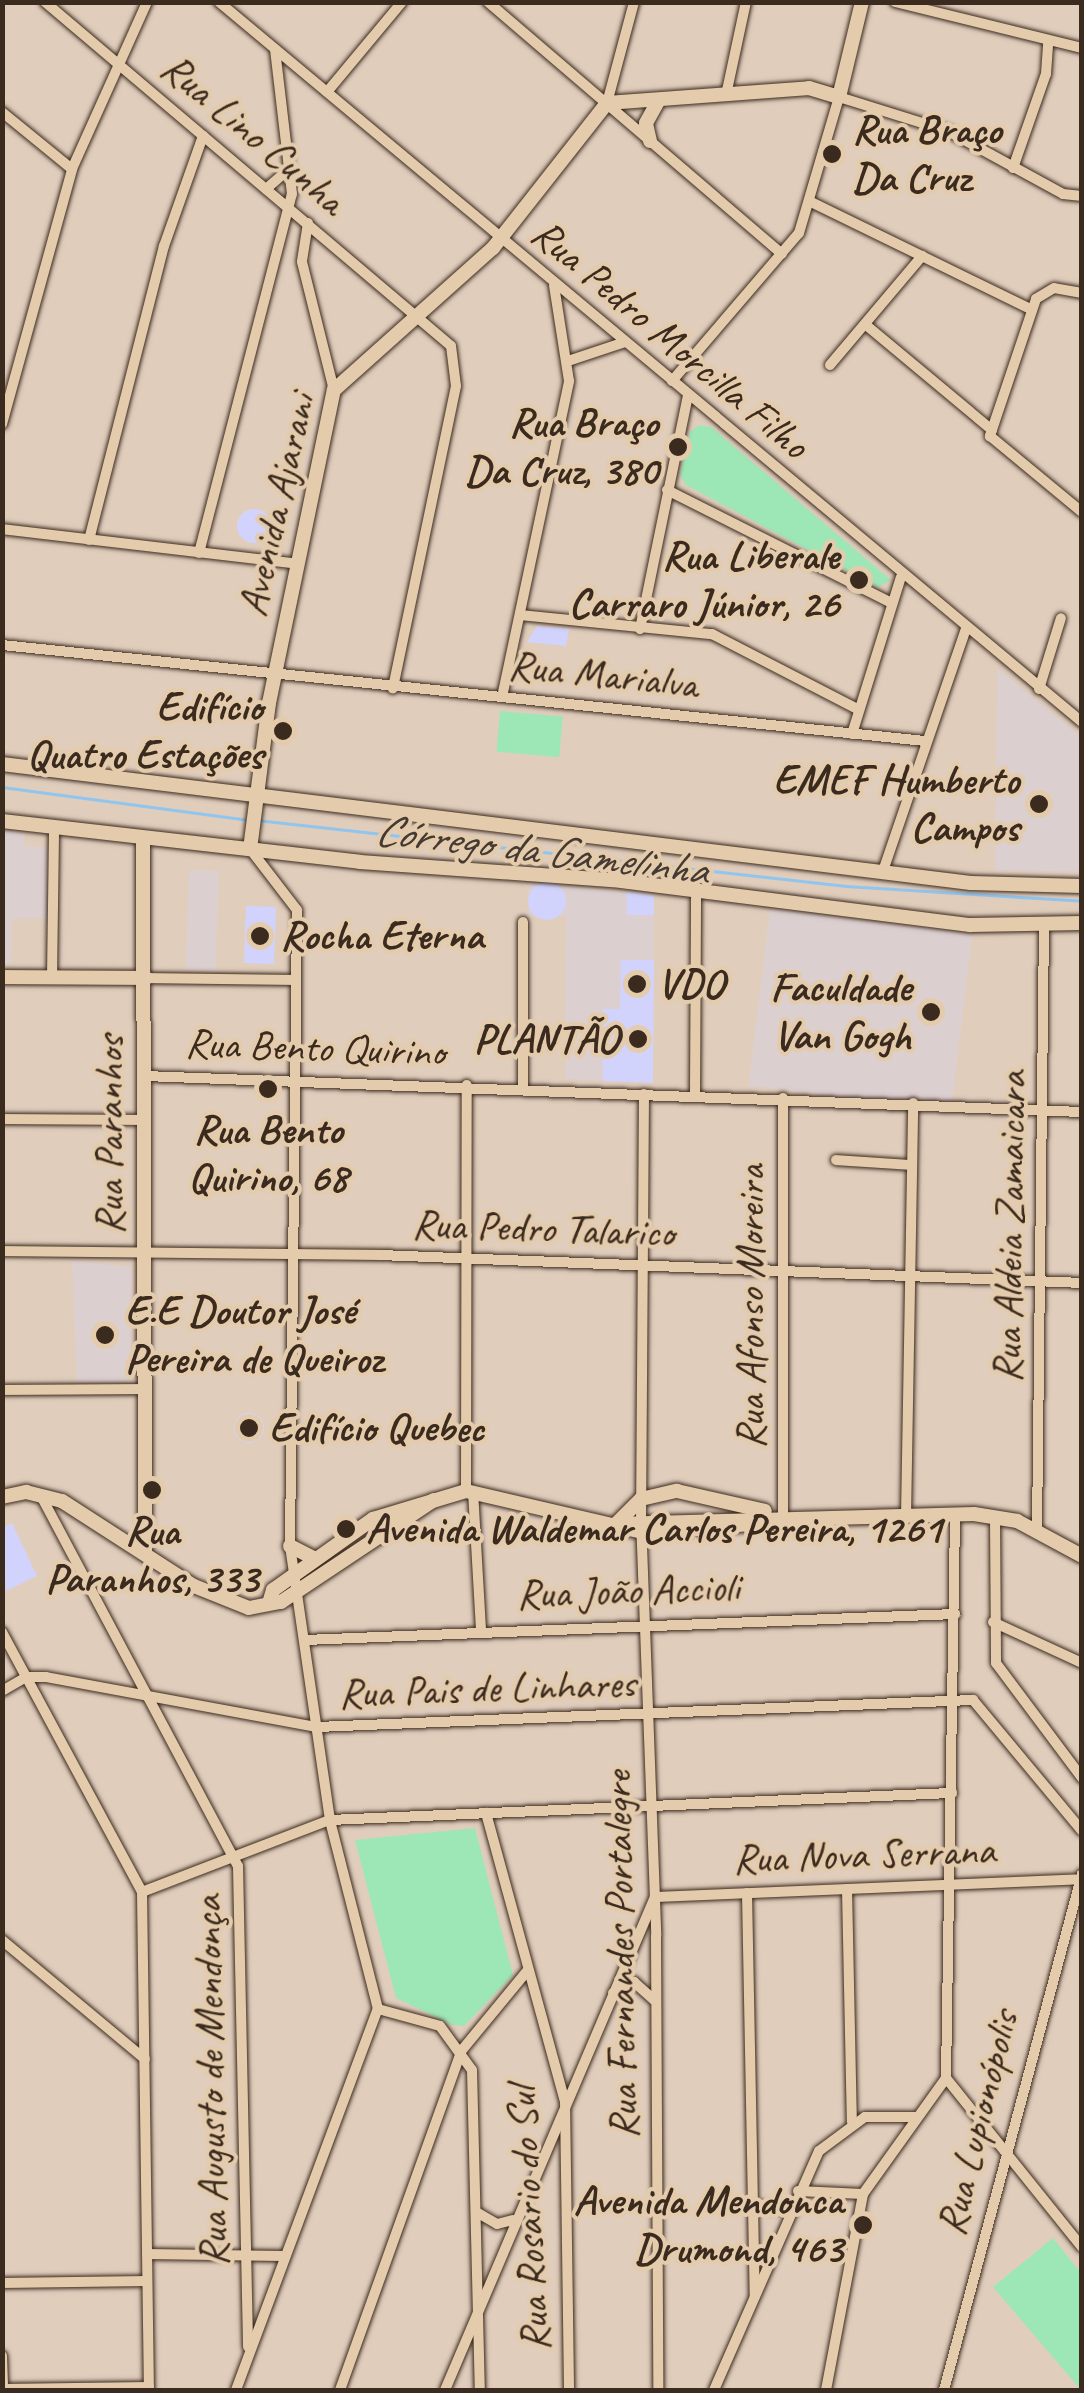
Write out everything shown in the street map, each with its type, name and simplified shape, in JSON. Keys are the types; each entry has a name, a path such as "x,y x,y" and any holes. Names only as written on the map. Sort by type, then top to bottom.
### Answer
{"street":[{"name":"Rua Lino Cunha","path":"45,2 420,314 451,346 458,372 393,688"},
{"path":"2,424 72,169 147,2"},
{"name":"Rua Pedro Morcilla Filho","path":"219,2 901,578 1082,722"},
{"path":"327,92 402,2"},
{"path":"488,2 782,254"},
{"path":"607,104 634,2"},
{"path":"726,94 746,2"},
{"path":"672,381 782,254 809,201 862,2"},
{"path":"895,2 1082,48"},
{"path":"1013,168 1046,74 1048,42"},
{"path":"199,553 288,206 289,169 275,50"},
{"path":"607,104 809,88 948,131 1013,168 1082,196"},
{"path":"650,140 648,114 659,100"},
{"name":"Avenida Ajarani","path":"250,849 274,675 334,390 501,238 607,104"},
{"path":"2,112 72,169"},
{"path":"89,540 164,246 202,136"},
{"path":"266,189 289,169"},
{"path":"809,201 1032,310"},
{"path":"308,223 302,262 334,390"},
{"path":"830,365 922,256"},
{"path":"502,697 571,360 554,284"},
{"path":"991,433 1032,310 1048,290 1082,294"},
{"path":"866,324 1082,512"},
{"path":"571,360 625,342"},
{"path":"640,629 688,395"},
{"path":"667,490 892,603"},
{"path":"2,530 299,564"},
{"path":"852,734 901,578"},
{"path":"520,616 720,637 858,709"},
{"path":"1040,689 1061,618"},
{"path":"882,872 966,628"},
{"name":"Rua Marialva","path":"2,645 925,741"},
{"path":"2,764 882,872 1082,886"},
{"path":"2,820 250,849 696,890 970,925 1079,925"},
{"path":"52,977 54,827"},
{"name":"Rua Paranhos","path":"143,838 145,1553"},
{"path":"236,2390 282,2256 378,2009 330,1820 290,1546 289,1078 295,902 250,849"},
{"path":"695,1096 696,890"},
{"path":"523,922 523,1088"},
{"name":"Rua Aldeia Zamaicara","path":"1037,1531 1044,924"},
{"path":"2,977 293,980"},
{"name":"Rua Bento Quirino","path":"145,1076 289,1078 1082,1112"},
{"path":"467,1086 463,1258 470,1491 481,1628"},
{"name":"Rua Fernandes Portalegre","path":"644,1094 641,1525 656,1936 658,2390"},
{"name":"Rua Afonso Moreira","path":"783,1098 783,1516"},
{"path":"906,1517 913,1103"},
{"path":"2,1119 143,1120"},
{"path":"836,1160 912,1165"},
{"name":"Rua Pedro Talarico","path":"2,1251 144,1249 463,1258 1082,1283"},
{"path":"2,1390 146,1390"},
{"path":"269,1603 294,1574 385,1513 470,1491 615,1524 995,1516 1037,1531 1082,1556"},
{"path":"615,1524 641,1499 699,1492 806,1520"},
{"path":"2,1497 40,1493 219,1600 248,1608 297,1591 437,1498"},
{"name":"Rua Augusto de Mendonça","path":"40,1493 235,1857 243,1896 248,2358"},
{"path":"826,2390 863,2194 946,2078 956,1515"},
{"path":"641,1525 783,1516"},
{"path":"995,1516 993,1622 998,1669 1077,1762 1082,1778"},
{"path":"290,1546 316,1558"},
{"name":"Rua João Accioli","path":"305,1640 481,1628 954,1614"},
{"path":"993,1622 1082,1662"},
{"path":"2,1632 142,1892 149,2389 3,2390 2,2356"},
{"path":"2,1691 26,1676"},
{"name":"Rua Pais de Linhares","path":"26,1676 317,1727 954,1702"},
{"path":"954,1702 984,1706 1082,1831"},
{"path":"142,1892 330,1820 952,1794"},
{"name":"Rua Rosario do Sul","path":"486,1813 565,2101 569,2390"},
{"name":"Rua Nova Serrana","path":"655,1896 1079,1876"},
{"name":"Rua Lupionópolis","path":"944,2390 1003,2152 1079,1876"},
{"path":"848,1889 852,2122"},
{"path":"747,1893 754,2296"},
{"path":"445,2390 513,2220 655,1896"},
{"path":"636,1933 646,1928 656,1936"},
{"path":"2,1940 145,2060"},
{"path":"340,2390 462,2050 528,1970"},
{"path":"609,1997 634,1982 656,2004"},
{"path":"378,2009 426,2019 462,2050 475,2083 480,2390"},
{"path":"946,2078 1080,2245"},
{"path":"714,2390 798,2191 819,2151 852,2122 917,2117"},
{"path":"798,2191 863,2194"},
{"path":"750,2205 790,2210"},
{"path":"478,2213 496,2224 513,2220"},
{"path":"1080,2245 1082,2229"},
{"path":"146,2254 282,2256"},
{"path":"2,2283 147,2281"}],"shaded area":[{"name":"EMEF Humberto Campos","path":"997,668 1081,737 1081,872 995,870"},
{"path":"2,830 24,833 25,847 48,847 48,919 12,919 11,964 3,963"},
{"path":"189,870 219,871 215,971 186,970"},
{"path":"529,884 654,894 653,1083 565,1079 566,916 528,916"},
{"path":"770,909 972,934 951,1111 748,1086"},
{"name":"E.E Doutor José Pereira de Queiroz","path":"72,1261 132,1267 131,1382 77,1382"}],"green space":[{"path":"699,425 711,427 891,580 878,587 686,485 680,475 690,432"},
{"path":"500,711 563,716 559,757 496,752"},
{"path":"475,1828 513,1975 464,2026 453,2025 396,1998 355,1840"},
{"path":"1053,2238 1081,2273 1081,2390 993,2287"}],"building":[{"path":"254,509 266,514 271,526 266,538 254,543 242,538 237,526 242,514"},
{"path":"537,626 569,629 566,646 527,642"},
{"path":"547,882 560,888 566,901 560,914 547,920 534,914 528,901 534,888"},
{"path":"627,892 654,896 654,915 627,915"},
{"name":"Rocha Eterna","path":"246,906 276,907 274,964 244,963"},
{"path":"621,960 654,960 653,1083 603,1081 603,1009 620,1009"},
{"name":"Edifício Quebec","path":"249,1413 260,1417 264,1428 260,1439 249,1443 238,1439 234,1428 238,1417"},
{"path":"12,1523 37,1576 6,1591 2,1528"}],"waterway":[{"name":"Córrego da Gamelinha","path":"2,787 249,820"},
{"name":"Córrego da Gamelinha","path":"257,820 846,886 1082,901"}],"place":[{"name":"Rua Braço Da Cruz","path":"832,154"},
{"name":"Rua Braço Da Cruz, 380","path":"678,447"},
{"name":"Rua Liberale Carraro Júnior, 26","path":"859,580"},
{"name":"Edifício Quatro Estações","path":"283,731"},
{"name":"EMEF Humberto Campos","path":"1039,804"},
{"name":"Rocha Eterna","path":"260,936"},
{"name":"VDO","path":"637,984"},
{"name":"Faculdade Van Gogh","path":"931,1012"},
{"name":"PLANTÃO","path":"638,1039"},
{"name":"Rua Bento Quirino, 68","path":"268,1089"},
{"name":"E.E Doutor José Pereira de Queiroz","path":"105,1335"},
{"name":"Edifício Quebec","path":"249,1428"},
{"name":"Rua Paranhos, 333","path":"152,1490"},
{"name":"Avenida Waldemar Carlos Pereira, 1261","path":"346,1529"},
{"name":"Avenida Mendonca Drumond, 463","path":"863,2225"}]}
